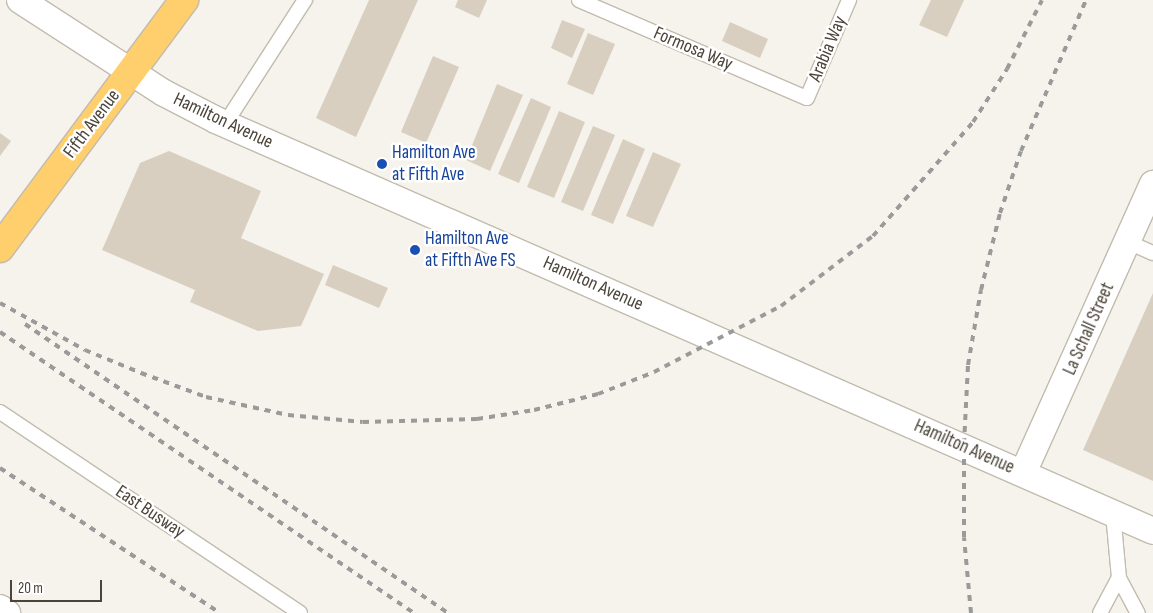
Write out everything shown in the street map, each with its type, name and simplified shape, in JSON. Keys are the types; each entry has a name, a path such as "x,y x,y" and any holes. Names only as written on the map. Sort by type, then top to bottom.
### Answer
{"highway":[{"name":"Fifth Avenue","path":"0,248 184,0"}],"street":[{"name":"Hamilton Avenue","path":"20,0 189,107 225,124 1153,531"},
{"name":"La Schall Street","path":"1023,473 1153,184"},
{"path":"0,608 7,613"}],"lane":[{"path":"225,124 305,0"},
{"name":"Formosa Way","path":"579,0 807,98"},
{"name":"Arabia Way","path":"807,98 849,0"},
{"path":"1128,242 1153,252"},
{"name":"East Busway","path":"0,412 300,613"},
{"path":"1113,513 1119,578 1138,613"},
{"path":"1100,613 1119,578"}],"building":[{"path":"369,0 418,0 356,137 316,118"},
{"path":"458,0 487,0 479,18 455,7"},
{"path":"931,0 964,0 947,37 919,25"},
{"path":"562,20 585,29 572,58 551,48"},
{"path":"730,22 768,39 760,58 722,41"},
{"path":"588,33 615,44 593,95 567,84"},
{"path":"433,56 459,67 426,143 401,132"},
{"path":"497,84 523,95 490,171 466,160"},
{"path":"531,98 551,107 519,183 498,174"},
{"path":"559,111 585,122 554,198 527,187"},
{"path":"593,126 615,135 583,211 561,202"},
{"path":"0,133 11,141 0,156"},
{"path":"623,139 645,149 613,224 591,215"},
{"path":"169,151 261,191 241,238 324,274 301,326 258,331 190,302 195,290 102,250 140,163"},
{"path":"653,152 681,164 653,227 626,216"},
{"path":"333,265 388,288 379,308 325,285"},
{"path":"1153,293 1153,481 1083,450"}],"railway":[{"path":"0,303 85,350 141,373 206,397 288,415 363,422 477,419 534,410 598,394 654,372 781,306 873,236 973,122 1007,69 1042,0"},
{"path":"971,613 964,537 964,444 968,365 981,290 1000,213 1021,151 1086,0"},
{"path":"25,324 448,613"},
{"path":"0,332 414,613"},
{"path":"0,468 220,613"}],"place":[{"name":"Hamilton Ave at Fifth Ave","path":"382,164"},
{"name":"Hamilton Ave at Fifth Ave FS","path":"415,250"}]}
